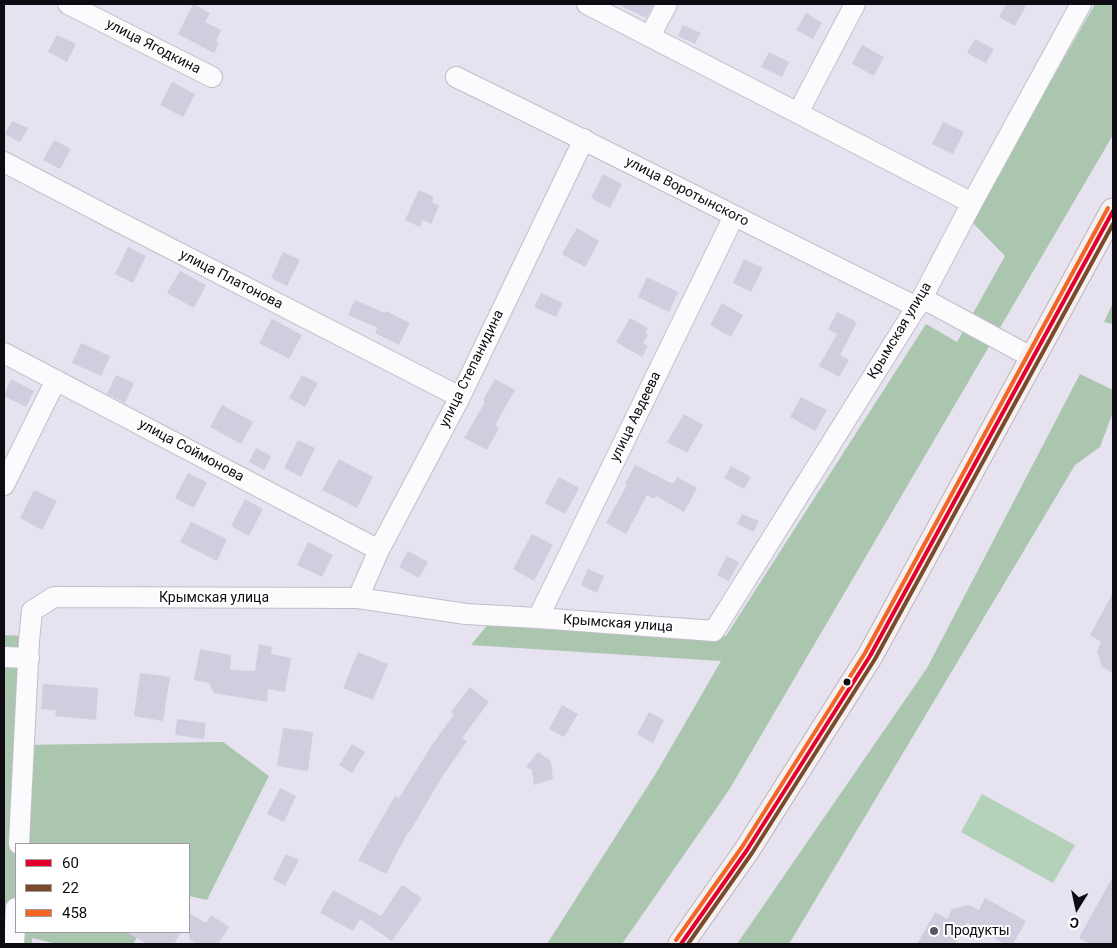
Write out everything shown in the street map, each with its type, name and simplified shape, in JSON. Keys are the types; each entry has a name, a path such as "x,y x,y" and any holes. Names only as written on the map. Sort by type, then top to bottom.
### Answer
{"main road":[{"path":"681,944 747,850 870,656 1113,211"}],"street":[{"name":"улица Ягодкина","path":"68,4 212,77"},
{"path":"587,4 972,203"},
{"path":"650,36 667,4"},
{"path":"798,113 855,4"},
{"name":"Крымская улица","path":"19,843 32,611 54,598 358,598 466,614 714,632 920,303 972,203 1081,4"},
{"name":"улица Воротынского","path":"456,77 584,139 734,216 1034,358"},
{"name":"улица Степанидина","path":"358,598 379,550 460,397 584,139"},
{"name":"улица Платонова","path":"4,162 460,397"},
{"name":"улица Авдеева","path":"538,618 734,216"},
{"name":"улица Соймонова","path":"4,353 379,550"},
{"path":"4,485 56,380"},
{"path":"4,657 29,658"},
{"path":"14,944 15,926"}],"green space":[{"path":"1095,4 1113,4 1113,135 729,790 622,944 547,944 658,770 721,661 471,645 489,623 726,636 926,324 957,342 1005,256 971,221"},
{"path":"1113,303 1113,324 1104,322"},
{"path":"1080,374 1113,390 1113,412 1100,447 1075,465 789,944 737,944 927,668"},
{"path":"4,635 22,636 18,745 223,742 269,776 207,900 190,896 190,843 15,843 15,933 139,933 133,944 57,944 32,938 32,944 4,944"},
{"path":"982,794 1075,845 1053,883 961,832"}],"building":[{"path":"193,4 210,13 205,22 221,30 216,41 219,43 214,53 178,34"},
{"path":"617,4 654,4 646,18"},
{"path":"1006,4 1027,4 1015,26 999,17"},
{"path":"806,13 822,23 813,39 796,30"},
{"path":"683,25 701,33 695,44 678,36"},
{"path":"57,35 76,44 67,62 48,52"},
{"path":"975,39 994,49 986,63 967,53"},
{"path":"862,45 884,57 874,76 852,64"},
{"path":"769,52 789,62 782,77 761,67"},
{"path":"172,82 195,94 183,117 160,105"},
{"path":"12,121 28,128 20,142 5,134"},
{"path":"943,122 964,132 953,154 932,144"},
{"path":"54,140 71,149 60,169 43,160"},
{"path":"603,174 622,184 610,208 591,198"},
{"path":"419,190 434,197 432,202 439,206 431,224 423,220 420,227 405,220"},
{"path":"577,228 599,241 585,267 562,254"},
{"path":"128,247 146,256 133,283 115,274"},
{"path":"283,252 300,260 287,286 271,278"},
{"path":"744,259 763,268 751,292 733,283"},
{"path":"180,271 206,285 194,308 167,293"},
{"path":"647,277 678,292 669,312 638,297"},
{"path":"541,293 563,303 556,317 534,307"},
{"path":"355,300 385,313 386,311 410,323 399,345 375,333 378,328 348,315"},
{"path":"722,303 743,315 731,337 710,325"},
{"path":"837,312 857,322 840,355 849,360 839,377 819,366 837,334 828,330"},
{"path":"630,318 648,328 645,333 648,335 643,343 648,346 642,357 616,342"},
{"path":"272,319 302,335 289,359 259,343"},
{"path":"81,343 110,356 101,376 72,363"},
{"path":"116,375 134,383 125,403 107,394"},
{"path":"302,375 318,383 305,407 289,398"},
{"path":"11,379 34,391 26,407 4,396"},
{"path":"495,379 515,390 495,425 499,428 487,450 464,438 485,402 483,400"},
{"path":"801,397 827,410 815,431 790,417"},
{"path":"222,405 253,422 241,444 210,427"},
{"path":"684,414 703,425 687,453 667,442"},
{"path":"298,440 315,448 301,477 284,468"},
{"path":"256,448 271,456 264,470 249,462"},
{"path":"339,459 373,477 357,508 322,490"},
{"path":"635,465 673,484 677,477 697,488 684,512 656,496 654,499 647,495 626,534 606,523 627,485 625,484"},
{"path":"731,466 751,477 744,489 724,478"},
{"path":"188,473 207,482 194,508 175,498"},
{"path":"559,477 579,488 565,514 545,503"},
{"path":"34,490 57,501 42,530 20,518"},
{"path":"245,499 263,509 249,536 231,526"},
{"path":"742,514 759,521 754,532 737,524"},
{"path":"191,522 227,539 217,561 180,542"},
{"path":"532,534 553,545 534,581 513,569"},
{"path":"308,542 333,555 322,577 297,565"},
{"path":"408,551 428,562 419,578 399,567"},
{"path":"727,556 739,562 729,581 717,575"},
{"path":"588,569 604,576 597,593 581,585"},
{"path":"1113,593 1113,673 1102,667 1097,651 1101,642 1090,635"},
{"path":"259,644 272,647 271,654 291,658 285,692 268,689 267,702 214,693 209,683 194,680 200,649 231,655 230,670 255,671"},
{"path":"358,652 388,664 373,700 343,688"},
{"path":"140,673 170,677 163,721 134,716"},
{"path":"43,684 98,688 96,720 55,716 56,710 41,709"},
{"path":"470,687 489,702 462,738 467,741 408,832 386,874 358,860 395,796 399,798 454,714 451,712"},
{"path":"562,705 578,714 564,737 549,729"},
{"path":"649,712 664,720 653,743 637,734"},
{"path":"177,719 206,723 204,739 175,735"},
{"path":"283,728 313,732 308,771 277,766"},
{"path":"352,744 365,752 352,773 339,765"},
{"path":"538,752 551,761 553,779 534,785 532,770 526,767"},
{"path":"280,788 296,796 284,822 267,814"},
{"path":"286,854 299,860 285,886 273,879"},
{"path":"1113,876 1113,944 1091,944 1079,938"},
{"path":"402,885 422,898 392,941 360,919 353,931 320,913 333,890 381,916"},
{"path":"985,898 1026,921 1013,944 1005,944 967,923 955,944 917,944 935,912 947,919 952,909 969,905 979,910"},
{"path":"190,914 206,923 211,915 229,927 218,944 197,944 189,939"},
{"path":"128,933 180,933 174,944 147,944"}],"transit line":[{"name":"458","path":"676,940 742,847 865,653 1108,208"},
{"name":"60","path":"681,944 747,850 870,656 1113,211"},
{"name":"22","path":"688,944 752,853 875,659 1113,224"}],"place":[{"name":"Продукты","path":"934,931"}]}
